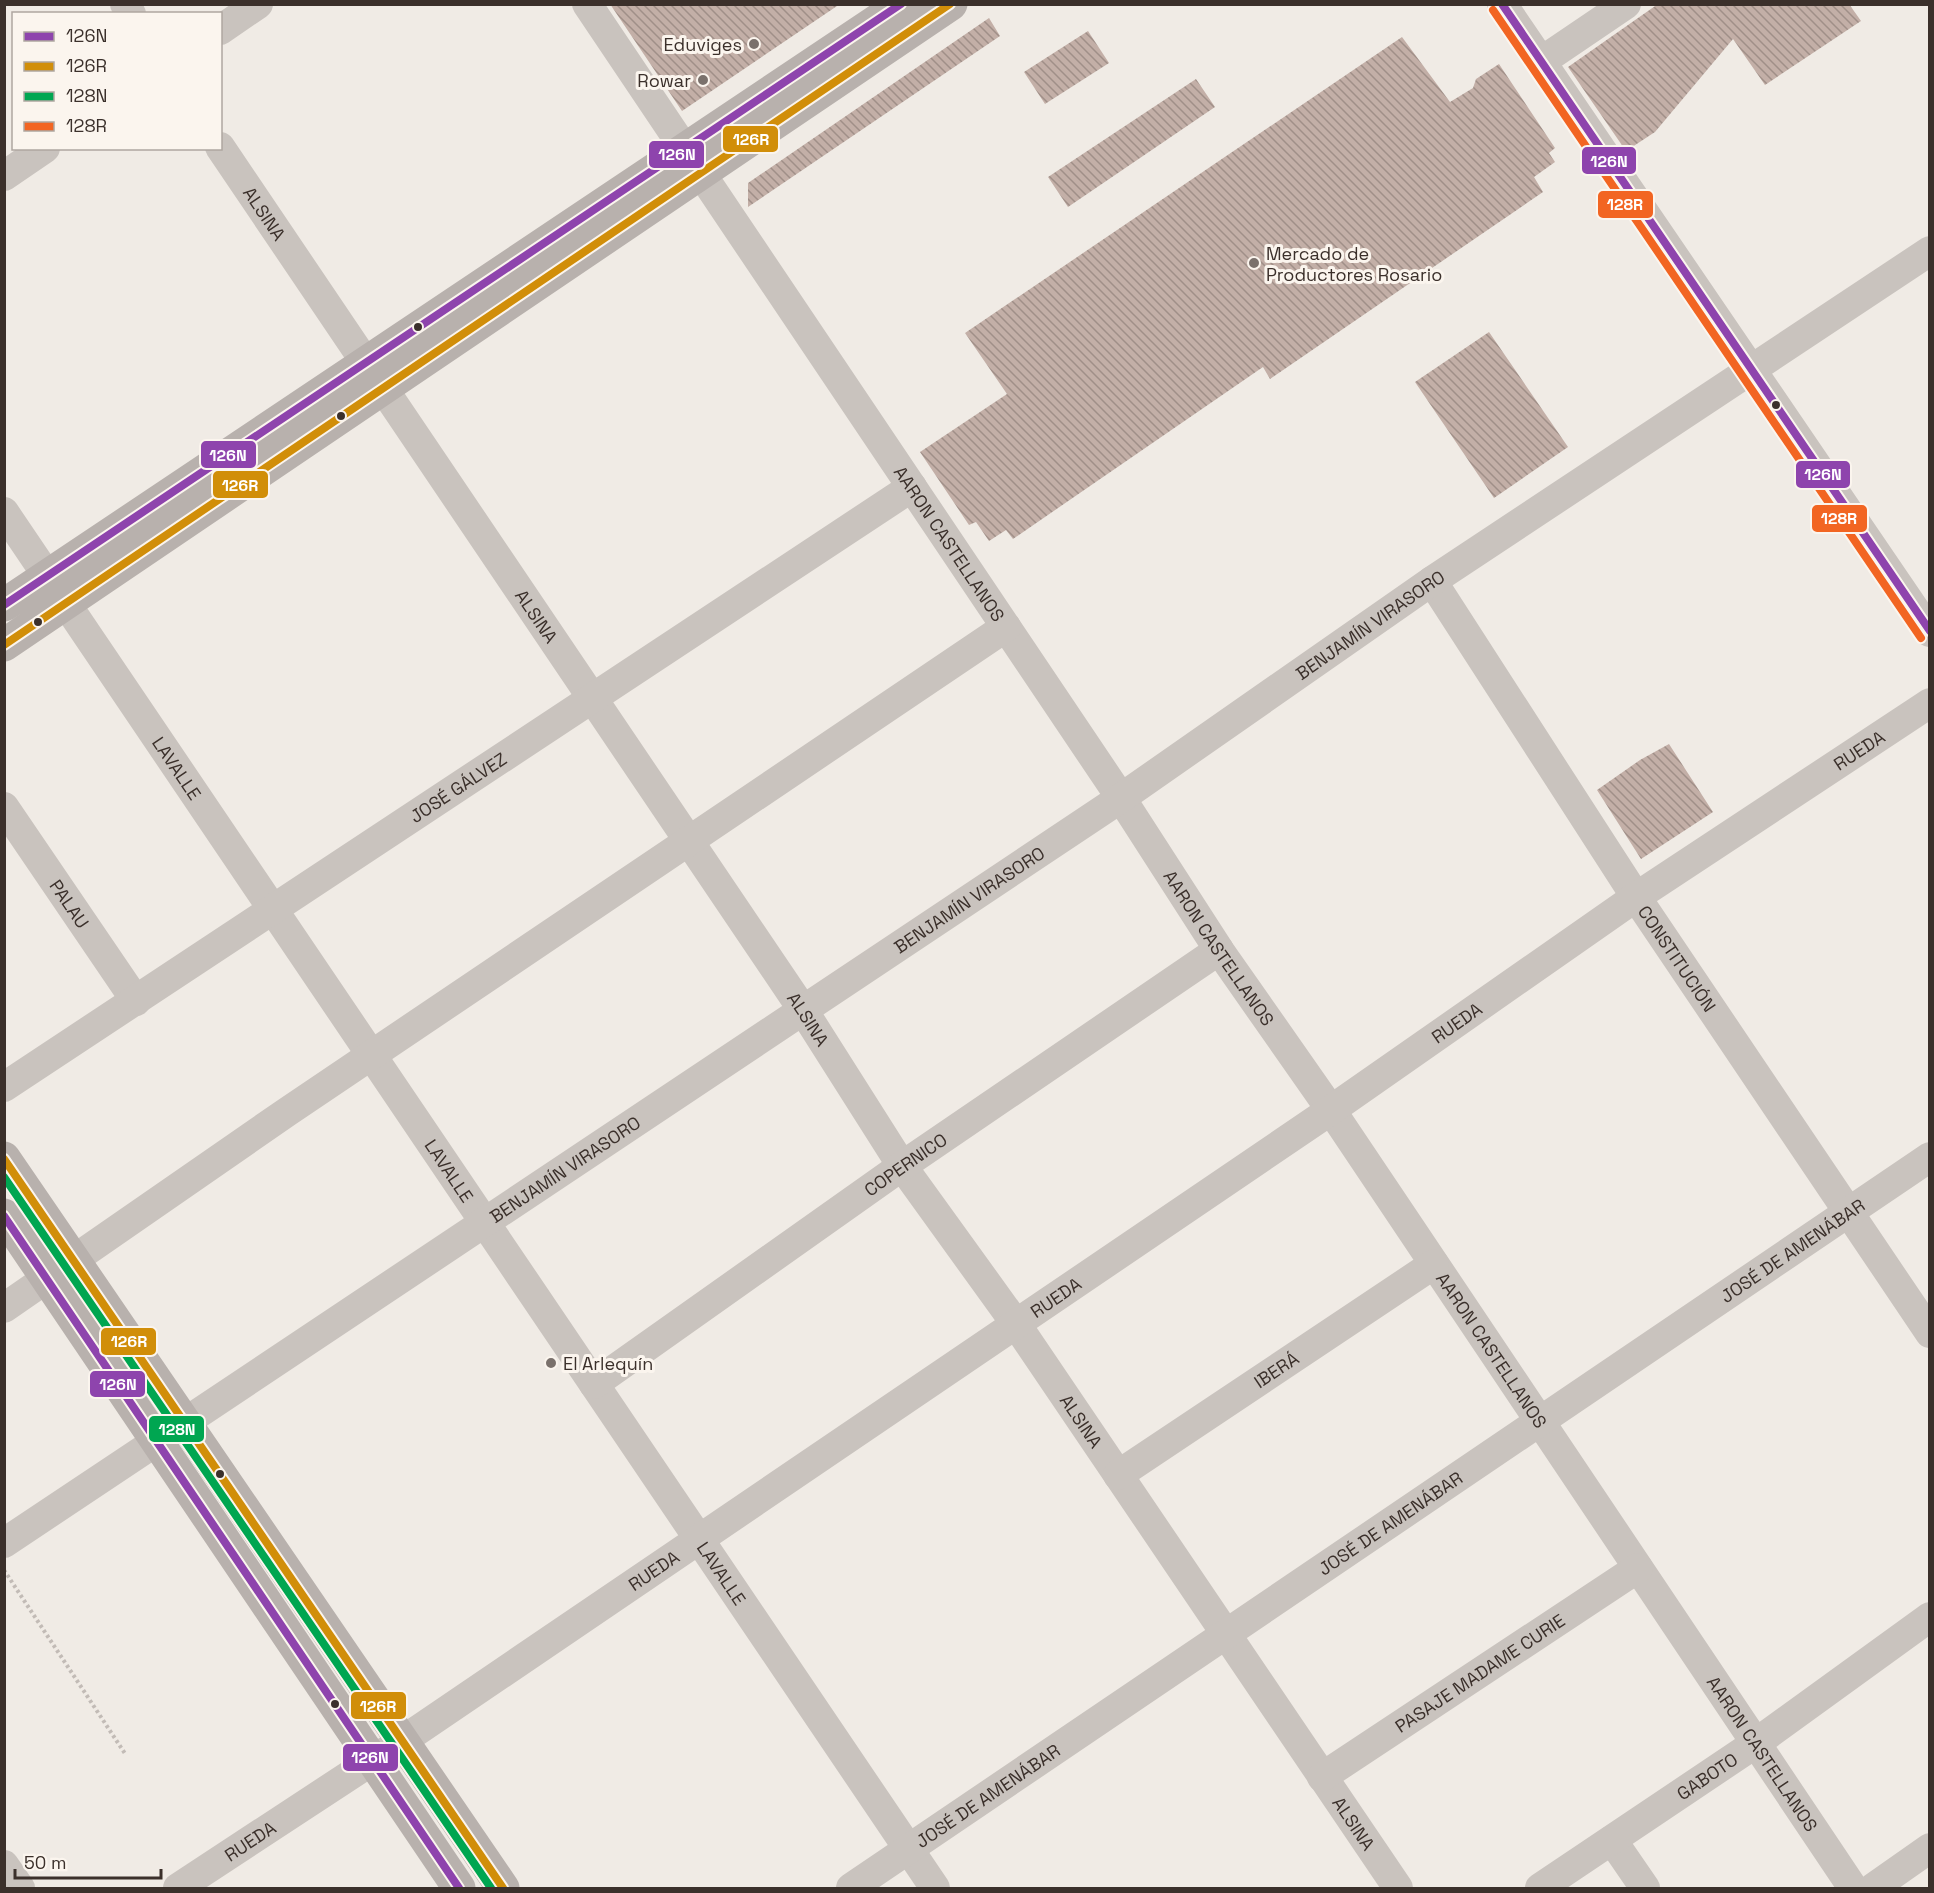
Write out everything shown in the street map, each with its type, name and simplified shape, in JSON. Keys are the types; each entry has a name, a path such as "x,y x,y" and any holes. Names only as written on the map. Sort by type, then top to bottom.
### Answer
{"main road":[{"path":"4,645 384,389 694,162 902,4"},
{"path":"4,605 366,363 951,4"},
{"path":"4,1158 502,1888"},
{"path":"4,1215 459,1888"}],"street":[{"path":"222,29 258,4"},
{"name":"AARON CASTELLANOS","path":"587,4 1121,798 1219,950 1330,1110 1853,1888"},
{"path":"1502,4 1929,632"},
{"path":"1542,62 1626,4"},
{"path":"4,176 42,150"},
{"name":"ALSINA","path":"222,150 803,1010 902,1166 1016,1324 1398,1888"},
{"name":"BENJAMÍN VIRASORO","path":"4,1543 1121,798 1432,581 1929,251"},
{"name":"JOSÉ GÁLVEZ","path":"4,1087 274,911 912,487"},
{"name":"LAVALLE","path":"4,512 935,1888"},
{"name":"CONSTITUCIÓN","path":"1432,581 1636,897 1929,1333"},
{"path":"4,1308 372,1055 1006,627"},
{"name":"RUEDA","path":"178,1888 402,1740 1016,1324 1330,1110 1636,897 1929,703"},
{"name":"PALAU","path":"4,807 136,1000"},
{"name":"COPERNICO","path":"594,1384 902,1166 1219,950"},
{"name":"JOSÉ DE AMENÁBAR","path":"851,1888 1929,1157"},
{"name":"IBERÁ","path":"1118,1475 1434,1264"},
{"name":"PASAJE MADAME CURIE","path":"1322,1777 1638,1568"},
{"name":"GABOTO","path":"1540,1888 1756,1743 1929,1617"},
{"path":"1612,1840 1645,1888"},
{"path":"1873,1888 1929,1848"},
{"path":"4,1865 20,1888"}],"path":[{"path":"4,1570 126,1755"}],"building":[{"path":"610,4 840,4 682,111"},
{"path":"1658,4 1849,4 1861,21 1765,85 1733,39 1655,132 1626,151 1568,67"},
{"path":"989,18 1000,36 748,207 748,183"},
{"path":"1088,31 1109,63 1045,104 1024,72"},
{"name":"Mercado de Productores Rosario","path":"1402,37 1450,102 1473,88 1476,79 1499,64 1555,148 1549,153 1555,162 1534,177 1543,192 1270,379 1263,367 1013,539 1006,530 989,541 976,522 969,525 920,452 1007,394 965,333"},
{"path":"1196,79 1215,107 1068,207 1048,177"},
{"path":"1489,332 1568,447 1494,498 1415,382"},
{"path":"1669,744 1713,812 1641,859 1597,790 1640,760"}],"transit line":[{"name":"126N","path":"4,605 901,4"},
{"name":"126R","path":"4,645 950,4"},
{"name":"126N","path":"1502,4 1930,631"},
{"name":"128R","path":"1493,10 1921,638"},
{"name":"126R","path":"4,1159 503,1888"},
{"name":"128N","path":"4,1177 491,1888"},
{"name":"126N","path":"4,1216 459,1888"}],"place":[{"name":"Eduviges","path":"754,44"},
{"name":"Rowar","path":"703,80"},
{"name":"Mercado de Productores Rosario","path":"1254,263"},
{"name":"El Arlequín","path":"551,1363"}]}
